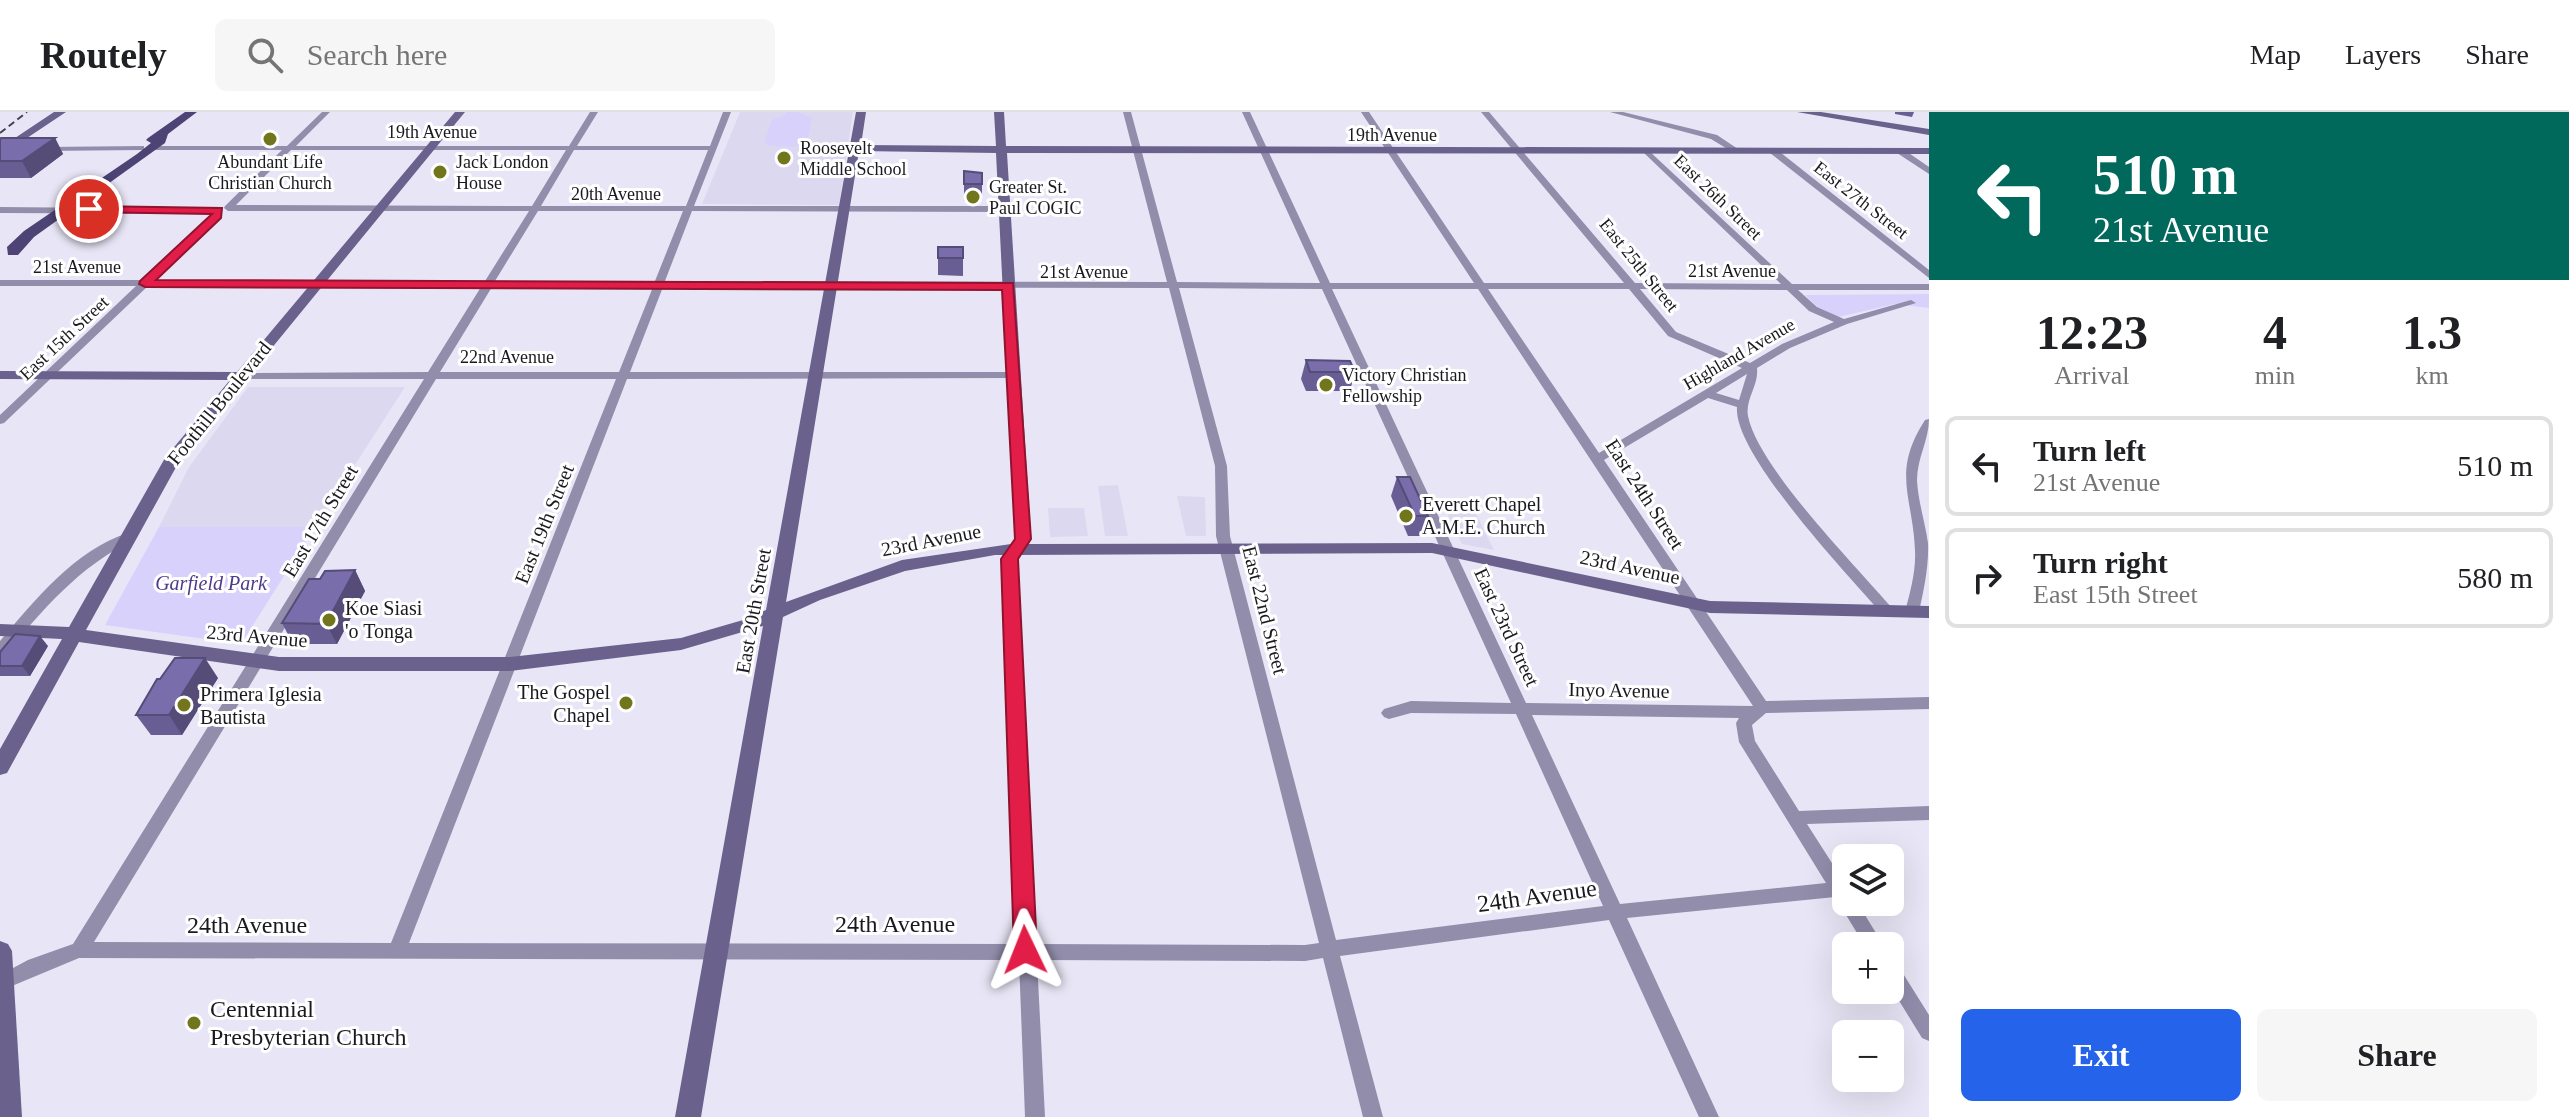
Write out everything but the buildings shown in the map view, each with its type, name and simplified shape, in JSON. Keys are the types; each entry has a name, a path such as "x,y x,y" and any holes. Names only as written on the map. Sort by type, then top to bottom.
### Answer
{"main road":[{"path":"0,263 58,223 67,209 192,112"}],"street":[{"path":"2,148 43,112"},
{"path":"2,148 61,112"},
{"name":"East 15th Street","path":"0,421 326,112"},
{"name":"Foothill Boulevard","path":"0,767 173,458 460,112"},
{"name":"East 17th Street","path":"79,950 594,112"},
{"name":"East 19th Street","path":"397,950 727,112"},
{"name":"East 20th Street","path":"688,1117 861,112"},
{"path":"999,112 1023,539 1009,559 1035,1117"},
{"name":"East 22nd Street","path":"1127,112 1221,466 1223,536 1373,1117"},
{"name":"East 23rd Street","path":"1246,112 1709,1117"},
{"name":"East 24th Street","path":"1365,112 1691,602 1757,710"},
{"name":"East 25th Street","path":"1485,112 1672,334 1752,368"},
{"path":"1614,112 1721,140 1737,151"},
{"path":"1802,112 1929,130"},
{"path":"1823,112 1929,130"},
{"path":"2,148 20,149"},
{"name":"19th Avenue","path":"34,149 712,148"},
{"name":"19th Avenue","path":"856,148 1929,151"},
{"name":"East 26th Street","path":"1647,151 1813,309 1843,322"},
{"name":"East 27th Street","path":"1773,151 1929,275"},
{"path":"1900,151 1929,171"},
{"name":"20th Avenue","path":"0,210 1004,209"},
{"name":"21st Avenue","path":"0,283 831,284 1173,288 1929,287"},
{"name":"Highland Avenue","path":"1596,460 1786,346 1843,322 1911,303"},
{"path":"1752,368 1753,376 1741,412 1754,447 1887,611"},
{"name":"22nd Avenue","path":"0,375 1013,375"},
{"path":"1705,393 1743,405"},
{"path":"1921,612 1921,546 1910,494 1910,470 1916,445 1929,422"},
{"path":"0,651 9,630 98,550 128,537"},
{"name":"23rd Avenue","path":"9,630 74,634 279,664 510,664 681,644 739,629 862,578 902,566 954,555 1016,549 1424,548 1710,607 1921,612"},
{"name":"Inyo Avenue","path":"1389,713 1411,707 1757,710 1929,703"},
{"path":"1757,710 1744,723 1747,742 1832,878"},
{"path":"1795,818 1929,813"},
{"name":"24th Avenue","path":"2,983 35,966 79,950 1305,953 1617,912 1832,898"},
{"path":"0,951 9,1117"},
{"path":"1904,991 1927,1026"}],"shaded area":[{"name":"Roosevelt Middle School","path":"740,112 853,112 839,205 702,204"},
{"path":"248,387 405,387 315,527 159,527 189,467"},
{"path":"1118,485 1128,536 1105,536 1098,486"},
{"path":"1177,496 1205,497 1206,536 1186,536"},
{"path":"1443,504 1471,504 1494,550 1462,544"},
{"path":"1048,508 1084,508 1088,536 1050,537"}],"green space":[{"path":"786,112 797,112 812,118 807,141 793,147 768,145 765,140 772,120"},
{"path":"1929,294 1929,308 1895,304 1838,317 1818,307 1805,295"},
{"name":"Garfield Park","path":"159,527 315,527 241,644 105,625"}],"railway":[{"path":"0,133 27,112"}],"place":[{"name":"Abundant Life Christian Church","path":"270,139"},
{"name":"Roosevelt Middle School","path":"784,158"},
{"name":"Jack London House","path":"440,172"},
{"name":"Greater St. Paul COGIC","path":"973,197"},
{"name":"Victory Christian Fellowship","path":"1326,385"},
{"name":"Everett Chapel A.M.E. Church","path":"1406,516"},
{"name":"Koe Siasi 'o Tonga","path":"329,620"},
{"name":"The Gospel Chapel","path":"626,703"},
{"name":"Primera Iglesia Bautista","path":"184,705"},
{"name":"Centennial Presbyterian Church","path":"194,1023"}],"route":[{"path":"89,209 218,211 145,284 1008,286 1023,539 1009,559 1025,950"}]}
